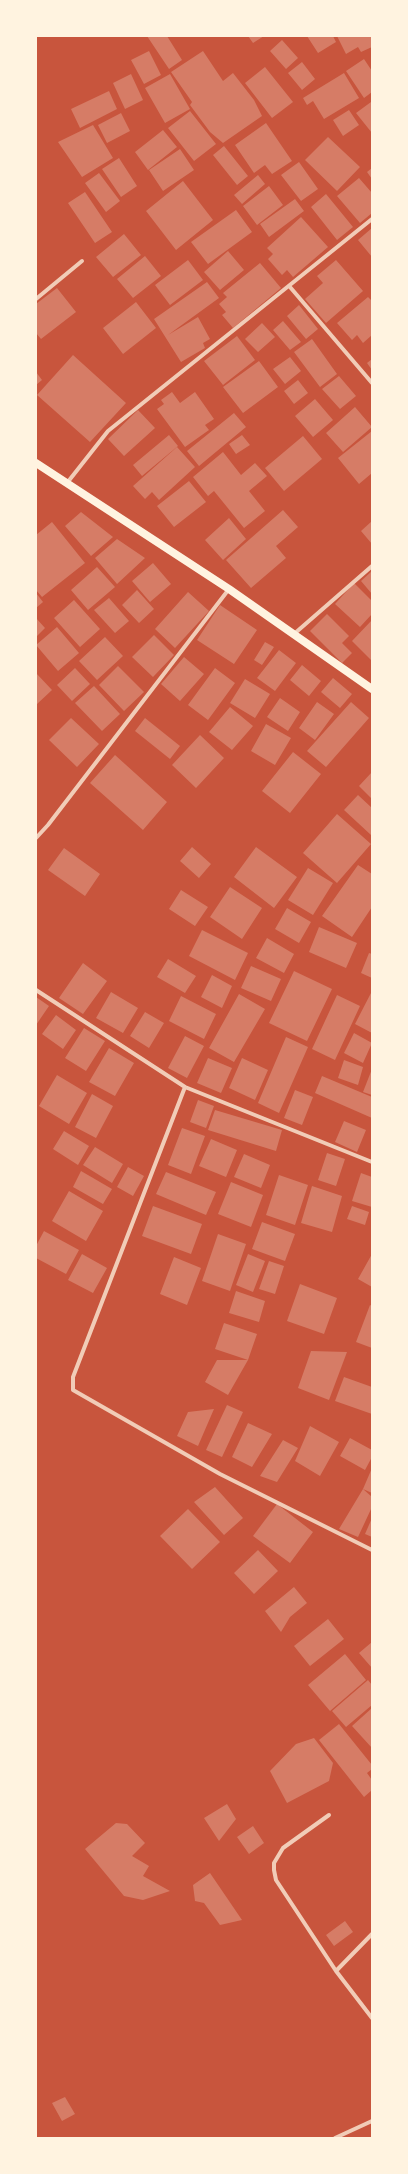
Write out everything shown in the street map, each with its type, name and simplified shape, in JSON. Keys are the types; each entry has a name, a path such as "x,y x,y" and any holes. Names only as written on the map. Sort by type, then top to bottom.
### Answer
{"main road":[{"path":"36,463 229,589 372,690"}],"street":[{"path":"67,483 108,431 290,287 372,219"},
{"path":"36,299 82,261"},
{"path":"290,287 372,383"},
{"path":"293,634 372,566"},
{"path":"36,838 48,825 229,589"},
{"path":"36,990 185,1087 372,1162"},
{"path":"185,1087 73,1377 73,1390 220,1474 372,1550"},
{"path":"329,1815 283,1848 274,1863 276,1880 336,1971 372,2018"},
{"path":"336,1971 372,1934"},
{"path":"335,2138 372,2121"}],"building":[{"path":"147,36 167,36 182,60 169,69"},
{"path":"248,36 264,36 253,43"},
{"path":"307,36 333,36 336,42 318,53"},
{"path":"337,36 372,36 372,47 361,52 358,47 346,54"},
{"path":"282,40 298,58 286,69 270,51"},
{"path":"149,51 161,75 144,84 131,60"},
{"path":"203,51 223,81 233,73 254,100 262,116 223,143 210,132 190,105 192,102 171,72"},
{"path":"364,59 372,71 372,92 364,98 346,71"},
{"path":"302,62 315,79 302,90 288,73"},
{"path":"265,67 293,102 272,118 245,83"},
{"path":"344,73 359,98 324,119 313,101 307,105 303,98"},
{"path":"131,74 143,100 125,109 113,83"},
{"path":"170,74 190,109 165,123 145,88"},
{"path":"109,91 117,109 80,128 71,109"},
{"path":"371,102 372,104 372,133 356,113"},
{"path":"349,110 359,125 343,136 333,120"},
{"path":"190,111 216,144 194,161 168,128"},
{"path":"121,113 130,131 107,143 98,125"},
{"path":"266,123 292,161 272,174 265,165 254,173 235,145"},
{"path":"93,125 113,158 82,177 58,142"},
{"path":"163,130 177,147 148,170 135,152"},
{"path":"328,137 360,167 337,191 305,160"},
{"path":"224,146 248,176 237,185 213,155"},
{"path":"180,149 194,170 163,191 149,170"},
{"path":"119,158 137,186 121,197 102,169"},
{"path":"299,162 318,189 301,201 281,175"},
{"path":"372,168 372,179 367,172"},
{"path":"99,173 120,201 106,212 85,183"},
{"path":"258,175 265,184 242,204 234,195"},
{"path":"359,178 372,193 372,213 360,223 337,196"},
{"path":"183,181 213,220 176,250 146,211"},
{"path":"269,186 283,205 257,225 243,206"},
{"path":"85,192 112,232 95,243 68,203"},
{"path":"326,194 353,227 337,240 311,207"},
{"path":"295,199 304,211 269,237 260,224"},
{"path":"236,210 252,232 208,264 191,242"},
{"path":"301,217 328,247 293,277 287,270 282,275 268,259 273,254 267,248"},
{"path":"372,228 372,257 358,240"},
{"path":"124,234 141,255 113,277 96,257"},
{"path":"228,251 244,270 220,290 204,272"},
{"path":"145,256 161,276 133,298 117,279"},
{"path":"188,260 203,280 170,305 155,285"},
{"path":"336,260 363,291 326,323 305,299 323,283 317,276"},
{"path":"260,263 281,288 233,328 222,315 226,312 219,304 227,297 223,293"},
{"path":"207,282 219,298 168,335 198,317 210,339 203,343 205,348 181,362 154,319"},
{"path":"57,288 76,312 41,339 36,333 36,304"},
{"path":"368,297 372,301 372,335 363,343 357,335 352,340 337,323"},
{"path":"136,302 156,328 123,354 103,328"},
{"path":"299,305 318,329 306,339 287,316"},
{"path":"283,321 301,342 290,350 273,330"},
{"path":"262,323 275,337 258,352 245,339"},
{"path":"237,336 255,360 223,385 204,361"},
{"path":"312,339 337,374 320,387 294,352"},
{"path":"73,355 126,403 90,442 37,395"},
{"path":"290,357 301,371 285,384 273,369"},
{"path":"372,359 372,370 367,363"},
{"path":"259,361 278,387 243,413 223,387"},
{"path":"36,372 42,380 36,385"},
{"path":"339,376 356,396 340,409 322,389"},
{"path":"298,380 308,393 294,404 284,391"},
{"path":"172,392 180,403 195,392 214,419 205,425 209,430 185,447 157,409 164,404 161,400"},
{"path":"315,399 333,420 313,437 295,416"},
{"path":"355,407 372,427 343,452 326,433"},
{"path":"138,410 155,428 124,456 108,439"},
{"path":"234,413 246,427 199,466 187,451"},
{"path":"372,431 372,473 359,484 338,458"},
{"path":"169,435 178,446 142,476 133,465"},
{"path":"242,435 250,445 236,454 229,444"},
{"path":"303,436 322,459 284,491 265,468"},
{"path":"177,447 195,467 159,500 152,492 145,499 133,486"},
{"path":"223,452 241,475 255,463 267,476 249,491 265,511 244,528 214,491 208,496 193,477"},
{"path":"189,481 206,502 174,527 157,506"},
{"path":"283,510 298,527 276,546 286,558 251,588 226,560"},
{"path":"81,512 113,537 91,556 65,526"},
{"path":"229,518 246,539 223,560 205,540"},
{"path":"372,521 372,544 361,531"},
{"path":"52,522 85,563 42,597 36,590 36,535"},
{"path":"117,539 145,558 117,584 95,558"},
{"path":"153,563 171,584 150,602 132,581"},
{"path":"97,567 115,587 88,610 71,590"},
{"path":"372,571 372,594 361,581"},
{"path":"354,583 372,601 372,614 360,627 335,604"},
{"path":"137,590 154,609 139,623 122,605"},
{"path":"188,592 209,611 175,648 155,629"},
{"path":"36,593 43,602 36,608"},
{"path":"109,598 129,621 115,633 94,610"},
{"path":"74,600 100,629 80,647 54,618"},
{"path":"220,605 257,630 234,664 197,640"},
{"path":"327,614 349,636 342,643 352,653 342,663 310,631"},
{"path":"36,618 45,628 36,637"},
{"path":"372,620 372,659 371,660 352,641"},
{"path":"57,627 79,653 58,671 36,645"},
{"path":"154,635 174,655 153,677 132,657"},
{"path":"105,637 123,656 97,680 79,661"},
{"path":"265,642 274,647 262,665 254,660"},
{"path":"279,650 296,663 275,691 257,678"},
{"path":"184,657 204,674 180,701 161,684"},
{"path":"302,665 321,681 309,696 290,680"},
{"path":"118,666 144,692 124,711 99,685"},
{"path":"75,668 90,684 72,701 57,685"},
{"path":"215,668 235,683 208,720 188,705"},
{"path":"36,673 52,690 36,705"},
{"path":"333,678 352,694 340,708 321,692"},
{"path":"245,679 270,694 255,718 230,703"},
{"path":"94,686 120,714 102,731 75,703"},
{"path":"280,698 300,712 288,731 267,717"},
{"path":"317,702 334,714 315,740 299,728"},
{"path":"351,702 369,718 326,767 307,751"},
{"path":"230,707 253,726 232,750 209,732"},
{"path":"71,718 99,744 77,767 49,740"},
{"path":"145,718 180,746 170,759 135,731"},
{"path":"266,724 291,738 275,765 251,751"},
{"path":"200,735 224,758 196,788 172,765"},
{"path":"293,752 321,774 290,813 262,791"},
{"path":"115,755 167,802 143,830 90,783"},
{"path":"372,772 372,799 359,786"},
{"path":"358,795 372,808 371,835 344,810"},
{"path":"337,814 371,844 337,883 303,853"},
{"path":"192,847 211,864 199,878 180,861"},
{"path":"256,847 297,877 274,908 234,877"},
{"path":"64,848 100,874 85,896 48,870"},
{"path":"358,865 372,874 372,907 352,937 322,916"},
{"path":"308,868 333,883 313,915 288,900"},
{"path":"230,887 262,908 242,939 210,917"},
{"path":"181,890 208,907 195,926 169,909"},
{"path":"287,908 311,922 299,943 275,929"},
{"path":"319,927 357,943 346,968 309,952"},
{"path":"202,930 248,953 235,980 189,956"},
{"path":"267,938 294,954 284,973 256,958"},
{"path":"369,953 372,954 372,978 361,973"},
{"path":"168,959 196,976 185,993 157,977"},
{"path":"83,963 107,981 83,1014 59,998"},
{"path":"251,966 281,979 271,1001 241,988"},
{"path":"294,971 332,989 307,1041 269,1023"},
{"path":"212,975 232,986 222,1008 201,997"},
{"path":"372,991 372,1033 355,1024"},
{"path":"111,992 138,1008 123,1033 96,1018"},
{"path":"239,994 265,1009 234,1062 209,1048"},
{"path":"337,995 360,1006 335,1060 312,1049"},
{"path":"181,996 216,1014 204,1039 169,1021"},
{"path":"36,997 49,1006 36,1025"},
{"path":"145,1012 164,1023 149,1048 130,1036"},
{"path":"56,1015 76,1030 63,1049 42,1034"},
{"path":"84,1028 105,1041 86,1071 65,1058"},
{"path":"354,1033 372,1043 363,1063 344,1053"},
{"path":"185,1036 204,1046 187,1078 168,1068"},
{"path":"286,1037 308,1047 279,1113 258,1103"},
{"path":"109,1048 134,1063 115,1096 89,1082"},
{"path":"208,1058 232,1068 221,1093 197,1083"},
{"path":"242,1058 268,1070 255,1100 229,1088"},
{"path":"344,1060 363,1067 358,1085 338,1078"},
{"path":"372,1069 372,1095 363,1092"},
{"path":"57,1075 87,1093 69,1124 39,1106"},
{"path":"322,1076 372,1097 372,1118 315,1093"},
{"path":"295,1090 313,1097 302,1125 284,1118"},
{"path":"92,1094 113,1106 96,1138 75,1127"},
{"path":"198,1100 214,1106 206,1128 190,1122"},
{"path":"215,1110 282,1130 276,1151 208,1130"},
{"path":"344,1121 366,1130 357,1152 335,1142"},
{"path":"182,1128 205,1136 191,1174 168,1165"},
{"path":"64,1131 89,1146 78,1165 53,1149"},
{"path":"211,1139 237,1150 226,1177 199,1166"},
{"path":"95,1147 123,1164 112,1183 83,1165"},
{"path":"327,1153 345,1159 336,1186 318,1180"},
{"path":"244,1154 270,1165 261,1188 234,1177"},
{"path":"128,1167 144,1176 133,1196 117,1187"},
{"path":"81,1171 112,1189 103,1204 73,1187"},
{"path":"166,1172 216,1192 206,1215 156,1194"},
{"path":"361,1173 372,1177 372,1207 352,1201"},
{"path":"279,1175 308,1185 295,1225 266,1215"},
{"path":"231,1182 263,1195 251,1227 218,1214"},
{"path":"312,1186 342,1196 332,1232 301,1223"},
{"path":"69,1191 103,1211 86,1241 52,1221"},
{"path":"153,1206 202,1224 191,1254 142,1236"},
{"path":"352,1206 369,1212 365,1225 347,1219"},
{"path":"262,1222 295,1234 285,1261 252,1249"},
{"path":"44,1231 79,1250 66,1274 36,1258 36,1246"},
{"path":"218,1234 246,1244 230,1291 202,1281"},
{"path":"82,1254 107,1268 93,1293 68,1280"},
{"path":"248,1254 265,1261 253,1292 236,1285"},
{"path":"372,1254 372,1287 358,1279"},
{"path":"174,1257 201,1268 187,1305 160,1294"},
{"path":"269,1261 284,1266 275,1294 259,1289"},
{"path":"300,1284 337,1298 324,1334 287,1321"},
{"path":"236,1291 265,1301 259,1322 229,1313"},
{"path":"370,1305 372,1306 372,1348 356,1342"},
{"path":"224,1323 257,1334 248,1360 215,1349"},
{"path":"311,1351 347,1352 329,1400 298,1388"},
{"path":"217,1360 248,1360 228,1395 205,1382"},
{"path":"344,1377 372,1387 372,1414 335,1401"},
{"path":"227,1405 243,1412 222,1457 206,1450"},
{"path":"214,1409 198,1446 177,1436 188,1412"},
{"path":"248,1423 272,1434 252,1467 232,1457"},
{"path":"310,1426 339,1442 320,1476 295,1461"},
{"path":"350,1438 372,1450 372,1457 365,1470 340,1456"},
{"path":"283,1440 298,1448 277,1482 260,1476"},
{"path":"372,1468 372,1493 363,1489"},
{"path":"215,1487 243,1518 224,1535 194,1502"},
{"path":"363,1489 372,1497 372,1507 358,1537 339,1529"},
{"path":"277,1504 313,1532 290,1563 253,1536"},
{"path":"188,1509 220,1542 192,1569 160,1536"},
{"path":"372,1518 372,1537 365,1534"},
{"path":"258,1550 278,1571 254,1594 234,1573"},
{"path":"294,1587 307,1603 290,1617 281,1632 265,1611"},
{"path":"328,1619 344,1639 310,1666 294,1646"},
{"path":"372,1642 372,1668 359,1653"},
{"path":"345,1654 366,1680 330,1711 308,1685"},
{"path":"368,1680 372,1685 372,1705 346,1727 332,1711"},
{"path":"372,1708 372,1748 352,1726"},
{"path":"339,1724 372,1765 372,1769 367,1773 372,1780 372,1790 364,1797 319,1740"},
{"path":"314,1738 333,1763 329,1781 287,1803 270,1771 296,1744"},
{"path":"227,1804 236,1819 219,1841 204,1818"},
{"path":"116,1823 127,1824 145,1843 132,1856 149,1866 143,1876 170,1891 143,1900 124,1896 85,1849"},
{"path":"253,1826 264,1843 249,1854 237,1837"},
{"path":"210,1873 242,1920 220,1925 204,1903 195,1901 193,1885"},
{"path":"345,1921 353,1932 334,1946 326,1935"},
{"path":"65,2097 75,2114 62,2121 52,2103"}]}
